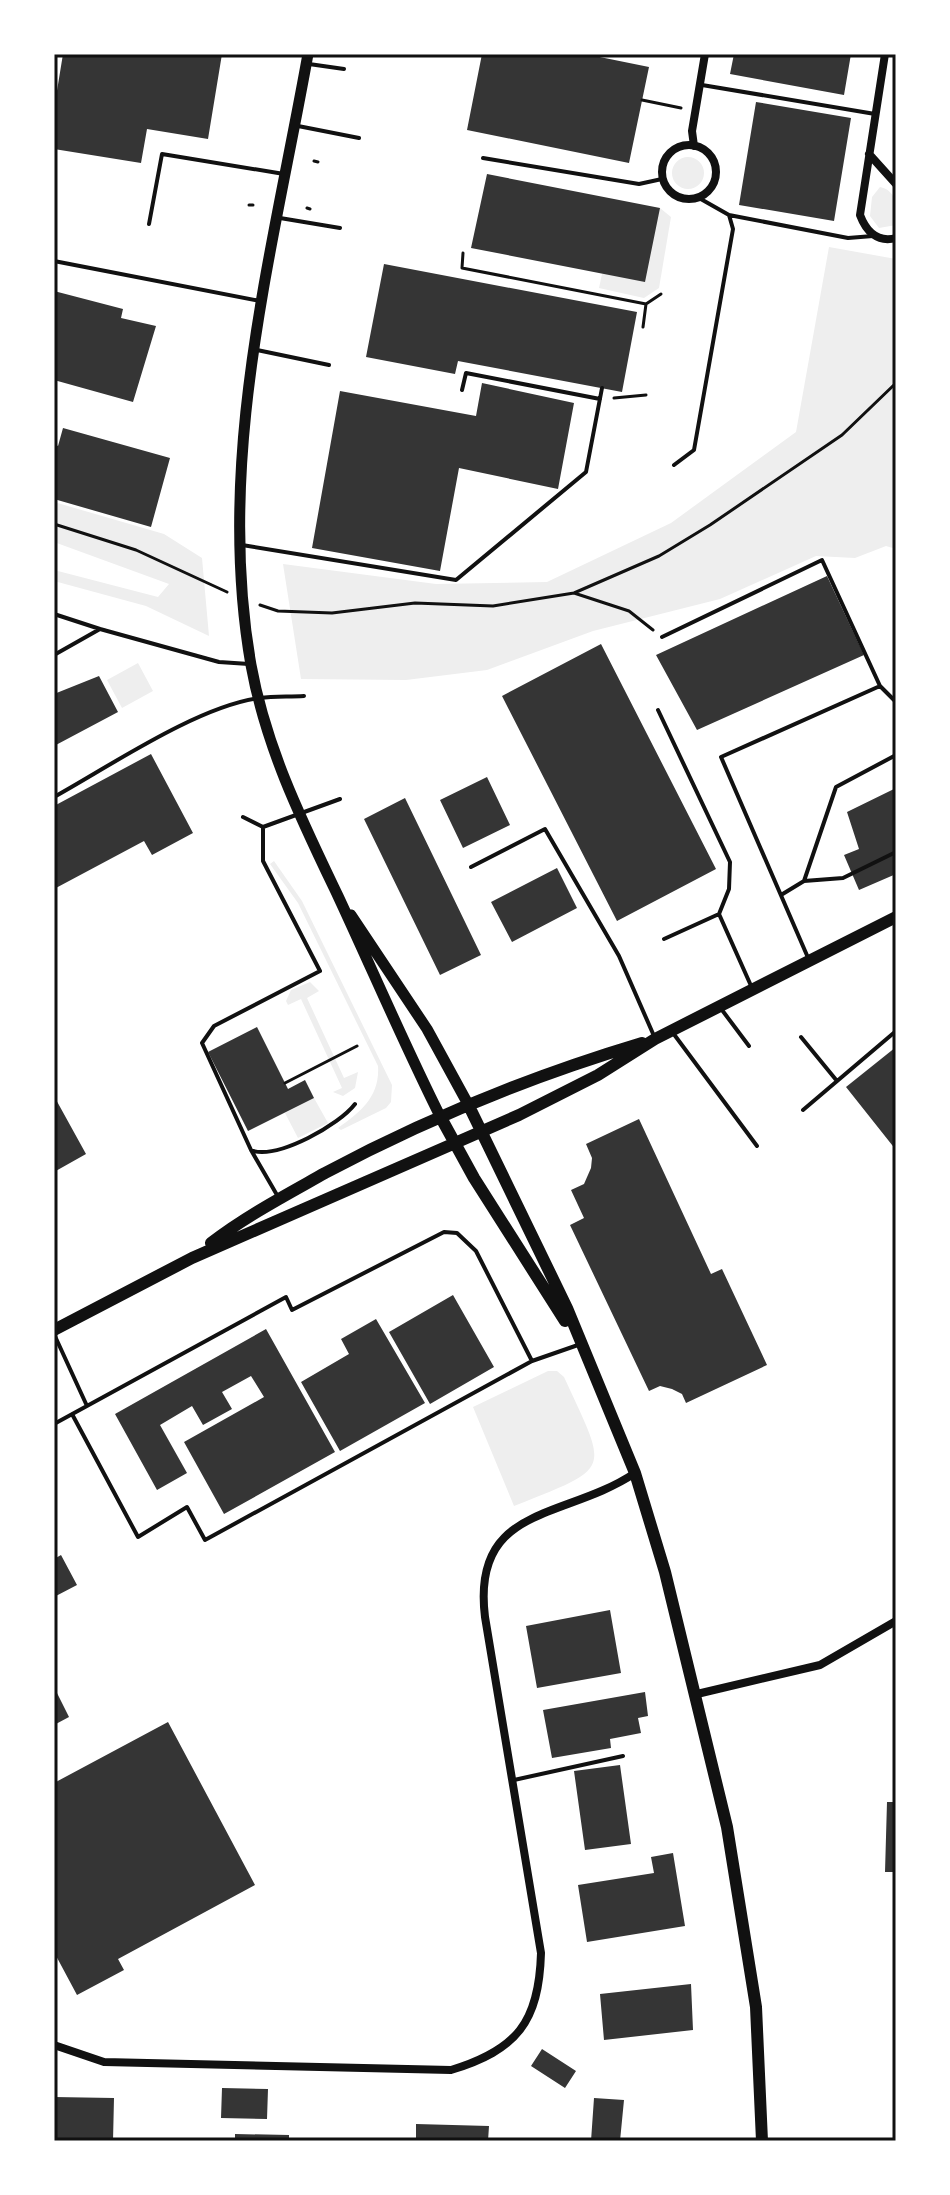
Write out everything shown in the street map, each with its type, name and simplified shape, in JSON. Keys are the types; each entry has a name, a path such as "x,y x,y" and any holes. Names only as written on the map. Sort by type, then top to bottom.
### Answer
{"main road":[{"path":"54,1332 192,1258 407,1161 454,1144 598,1075 655,1039 896,917"},
{"path":"192,1258 279,1198 440,1116 655,1039"},
{"path":"468,1104 580,1344 635,1473 697,1694 727,1827 756,2007 762,2141"},
{"path":"440,1116 454,1144 580,1344"}],"street":[{"path":"694,146 695,110 705,54"},
{"path":"885,54 860,215 865,227 875,236 887,240 896,238"},
{"path":"308,59 262,302 240,456 240,544 251,664 297,815 440,1116"},
{"path":"694,146 709,154 716,170 712,186 699,198 676,197 662,179 664,161 676,148 694,146"},
{"path":"869,154 896,184"},
{"path":"338,898 427,1029 468,1104"},
{"path":"54,2045 104,2062 451,2070 486,2060 521,2031 533,2011 540,1983 541,1953 485,1617 482,1592 485,1568 496,1545 512,1529 615,1486 635,1473"},
{"path":"697,1694 820,1665 896,1621"}],"lane":[{"path":"308,59 344,69"},
{"path":"700,84 876,114"},
{"path":"295,125 359,138"},
{"path":"149,224 162,154 286,174"},
{"path":"483,158 639,184 662,179"},
{"path":"699,198 729,215 848,238 875,236"},
{"path":"674,465 694,450 733,229 729,215"},
{"path":"278,217 340,228"},
{"path":"54,261 262,302"},
{"path":"254,349 329,365"},
{"path":"462,390 466,373 600,399"},
{"path":"240,544 456,580 586,472 602,388"},
{"path":"662,637 822,560 880,686 896,702"},
{"path":"54,614 219,662 251,664"},
{"path":"54,655 100,629"},
{"path":"810,962 721,757 880,686"},
{"path":"54,797 181,728 229,706 259,698 304,696"},
{"path":"658,710 730,862 729,889 719,914 664,939"},
{"path":"804,881 836,787 896,755"},
{"path":"243,817 263,827 340,799"},
{"path":"263,827 263,861 320,971 214,1026 202,1043 251,1150 279,1198"},
{"path":"471,867 545,829 619,956 655,1039"},
{"path":"781,895 804,881 843,878 896,852"},
{"path":"719,914 753,991"},
{"path":"720,1006 749,1046"},
{"path":"671,1031 757,1146"},
{"path":"803,1110 896,1031"},
{"path":"801,1037 837,1081"},
{"path":"251,1150 263,1153 280,1150 332,1125 355,1104"},
{"path":"54,1424 286,1297 292,1310 444,1232 457,1233 476,1251 532,1361"},
{"path":"54,1332 87,1406"},
{"path":"72,1414 138,1537 187,1507 205,1540 532,1361 580,1344"},
{"path":"512,1780 623,1756"}],"path":[{"path":"642,100 695,110"},
{"path":"463,253 462,268 646,304 661,294"},
{"path":"643,327 646,304"},
{"path":"54,524 136,550 244,600 278,611 332,613 415,603 493,606 574,593 659,556 710,525 842,435 896,383"},
{"path":"600,399 646,395"},
{"path":"574,593 629,611 662,637"},
{"path":"285,1083 357,1046"}],"shaded area":[{"path":"688,157 699,162 704,173 699,184 688,189 677,184 672,173 677,162"},
{"path":"880,187 893,197 896,225 879,228 870,216 872,197"},
{"path":"660,208 671,217 659,288 644,298 599,288 602,274"},
{"path":"829,247 896,259 896,549 886,546 855,558 816,556 720,599 593,631 487,670 406,680 301,679 283,564 436,584 547,582 671,523 796,432"},
{"path":"54,502 164,534 202,558 209,636 146,606 54,581 54,570 158,597 169,584 54,542"},
{"path":"138,663 153,691 122,708 107,680"},
{"path":"274,861 302,901 392,1085 391,1102 386,1108 341,1130 338,1128 354,1116 372,1095 378,1066 298,903 270,864"},
{"path":"310,982 319,991 307,998 344,1078 358,1072 355,1088 343,1096 333,1092 342,1088 301,999 288,1005 286,1001 291,990"},
{"path":"314,1098 328,1123 298,1138 285,1113"},
{"path":"548,1371 557,1371 564,1377 589,1432 594,1449 593,1462 585,1473 570,1482 514,1506 473,1407"}],"building":[{"path":"63,54 222,54 208,139 147,129 141,163 54,149 54,109"},
{"path":"482,54 585,54 649,67 629,163 467,130"},
{"path":"734,54 851,54 844,95 730,74"},
{"path":"756,102 851,118 834,221 739,205"},
{"path":"487,174 660,208 645,282 471,248"},
{"path":"384,264 637,312 622,392 458,361 455,374 366,357"},
{"path":"54,291 123,309 121,318 156,326 133,402 54,380"},
{"path":"482,383 574,403 558,489 459,468 440,571 312,548 340,391 476,416"},
{"path":"63,428 170,458 151,527 54,499 54,444 58,446"},
{"path":"827,576 864,655 697,730 656,655"},
{"path":"601,644 716,869 617,921 502,696"},
{"path":"99,676 118,712 54,746 54,694"},
{"path":"151,754 193,833 152,855 144,841 54,889 54,806"},
{"path":"487,777 510,825 463,848 440,800"},
{"path":"896,788 896,874 859,890 844,855 859,849 847,812"},
{"path":"405,798 481,955 440,975 364,819"},
{"path":"557,868 577,908 512,942 491,902"},
{"path":"257,1027 288,1089 305,1080 314,1098 248,1131 208,1052"},
{"path":"896,1047 896,1150 846,1087"},
{"path":"54,1096 86,1154 54,1172"},
{"path":"639,1119 711,1274 722,1269 767,1365 686,1403 682,1394 672,1389 660,1386 649,1391 570,1225 584,1218 571,1190 584,1184 591,1168 592,1158 586,1144"},
{"path":"453,1295 494,1367 430,1404 389,1332"},
{"path":"376,1319 425,1403 340,1451 301,1382 349,1354 341,1339"},
{"path":"266,1329 335,1452 224,1514 184,1442 264,1397 251,1376 222,1392 232,1409 203,1425 192,1406 160,1425 187,1473 157,1490 115,1414"},
{"path":"61,1555 77,1585 54,1597 54,1559"},
{"path":"610,1610 621,1673 537,1688 526,1626"},
{"path":"54,1687 69,1717 54,1725"},
{"path":"645,1692 648,1716 638,1718 641,1733 610,1739 611,1748 552,1758 543,1710"},
{"path":"168,1722 255,1885 118,1959 124,1970 77,1995 54,1952 54,1783"},
{"path":"620,1765 631,1844 585,1850 574,1771"},
{"path":"887,1802 896,1802 896,1872 885,1872"},
{"path":"673,1853 685,1926 587,1942 578,1885 654,1873 651,1857"},
{"path":"691,1984 693,2030 604,2040 600,1994"},
{"path":"542,2049 576,2071 565,2088 531,2066"},
{"path":"222,2088 268,2089 267,2119 221,2118"},
{"path":"54,2097 114,2098 113,2141 54,2141"},
{"path":"594,2098 624,2100 620,2141 591,2141"},
{"path":"416,2124 489,2126 488,2141 416,2141"},
{"path":"235,2134 289,2135 289,2141 235,2141"}]}
